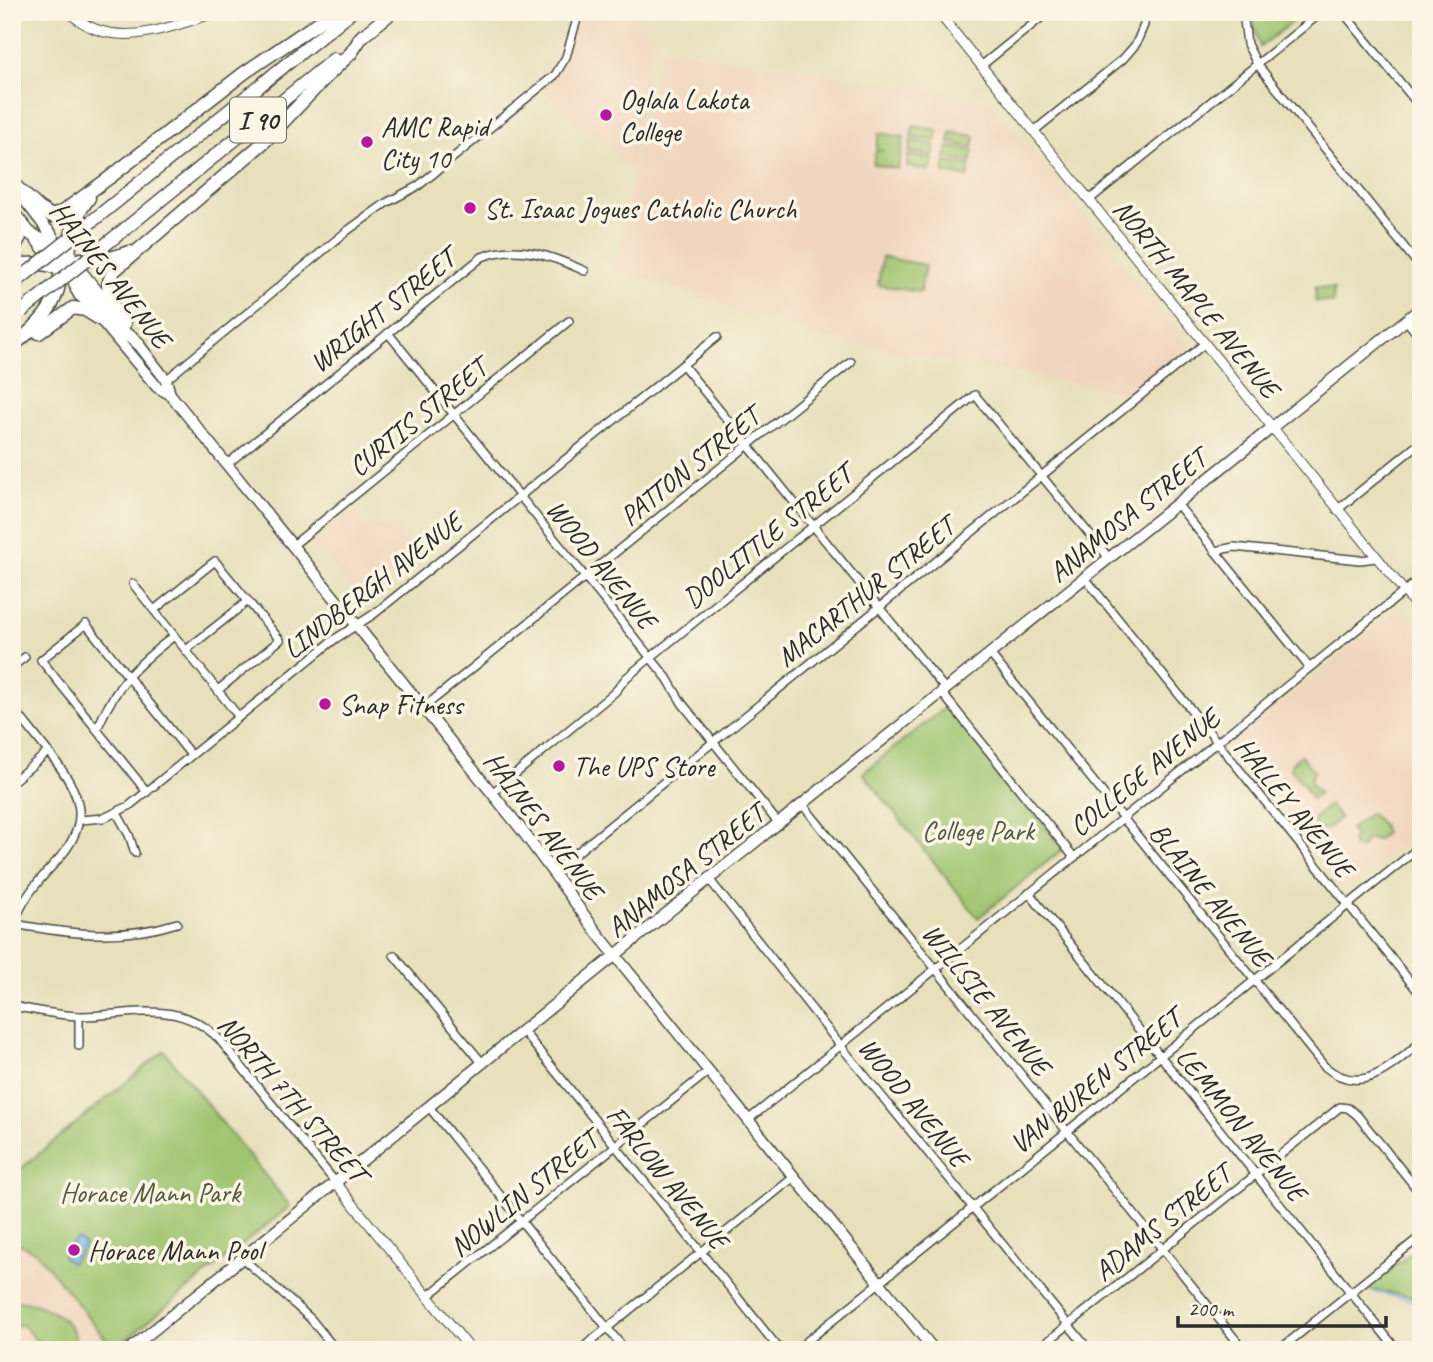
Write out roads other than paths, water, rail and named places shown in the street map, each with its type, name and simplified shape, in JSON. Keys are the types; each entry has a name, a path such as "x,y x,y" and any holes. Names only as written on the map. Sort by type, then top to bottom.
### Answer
{"highway":[{"path":"12,184 52,216 62,212 208,99 334,12"},
{"name":"I 90","path":"12,285 351,12"},
{"name":"I 90","path":"17,315 392,12"},
{"path":"124,324 110,300 108,282 115,270 264,142 351,53 363,35"},
{"path":"12,348 38,326 47,313 63,271 76,218 90,197 109,178"},
{"path":"12,220 20,237 12,251"},
{"path":"49,232 66,254"},
{"path":"31,234 66,254 87,261 104,260 130,252 148,240"},
{"path":"12,265 35,264 63,271 87,290 118,328 138,343"},
{"path":"63,271 80,295"},
{"path":"12,348 73,308 85,310 101,320"}],"main road":[{"name":"HAINES AVENUE","path":"12,184 49,232"},
{"name":"HAINES AVENUE","path":"12,210 63,271"},
{"name":"HAINES AVENUE","path":"66,254 124,324 162,384"},
{"name":"HAINES AVENUE","path":"80,295 118,341 164,386 492,793 615,956 934,1350"},
{"name":"ANAMOSA STREET","path":"129,1350 709,879 1421,308"}],"street":[{"path":"69,12 96,31 125,36 218,12"},
{"path":"162,384 347,231 386,203 418,186 555,75 566,57 579,12"},
{"name":"NORTH MAPLE AVENUE","path":"938,12 1421,612"},
{"path":"981,66 1048,12"},
{"path":"1034,131 1123,59 1136,44 1144,24 1145,12"},
{"path":"1243,12 1247,44 1257,64 1421,268"},
{"path":"1088,200 1322,12"},
{"path":"1343,12 1421,108"},
{"name":"WRIGHT STREET","path":"226,465 473,263 491,254 510,251 532,253 563,261 585,271"},
{"path":"1406,320 1421,339"},
{"name":"CURTIS STREET","path":"292,546 569,321"},
{"name":"WOOD AVENUE","path":"388,333 667,678 682,703 779,824"},
{"name":"LINDBERGH AVENUE","path":"80,820 104,818 117,813 147,792 335,639 374,614 717,337"},
{"name":"MACARTHUR STREET","path":"553,872 1204,344"},
{"name":"PATTON STREET","path":"424,708 850,362"},
{"path":"683,365 879,607 1073,856"},
{"name":"DOOLITTLE STREET","path":"492,793 615,692 626,678 650,658 975,395 1042,476"},
{"path":"1337,510 1421,442"},
{"path":"1042,476 1110,558"},
{"path":"1177,504 1309,667"},
{"path":"1215,551 1234,547 1360,560 1376,558"},
{"path":"154,610 215,561 280,640 218,690"},
{"name":"HALLEY AVENUE","path":"1085,578 1421,995"},
{"name":"COLLEGE AVENUE","path":"748,1119 1421,578"},
{"path":"133,584 239,717"},
{"path":"186,650 248,601"},
{"path":"147,792 41,660 86,624 191,755"},
{"path":"97,729 113,695 128,676 174,636"},
{"name":"BLAINE AVENUE","path":"991,655 1324,1066 1337,1075 1354,1080 1376,1076 1421,1042"},
{"path":"12,667 24,657"},
{"path":"12,707 68,776 75,789 80,820 70,845 30,891 13,924 82,935 151,932 177,923"},
{"path":"12,782 48,752"},
{"name":"WILLSIE AVENUE","path":"803,805 1244,1350"},
{"path":"117,813 135,853"},
{"name":"VAN BUREN STREET","path":"796,1350 1421,846"},
{"name":"WOOD AVENUE","path":"709,879 840,1045 1089,1350"},
{"name":"LEMMON AVENUE","path":"1029,893 1397,1350"},
{"path":"394,955 482,1064"},
{"name":"NORTH 7TH STREET","path":"12,1006 79,1016 168,1013 190,1018 209,1029 471,1350"},
{"path":"79,1016 79,1046"},
{"name":"FARLOW AVENUE","path":"523,1031 780,1350"},
{"name":"NOWLIN STREET","path":"428,1296 709,1070"},
{"name":"ADAMS STREET","path":"1037,1350 1344,1106 1357,1115 1421,1194"},
{"path":"429,1107 625,1350"},
{"path":"580,1350 794,1177"},
{"path":"1279,1350 1421,1236"},
{"path":"242,1258 310,1318 336,1350"}],"water":[{"name":"Horace Mann Pool","path":"77,1239 85,1245 71,1263 63,1257 68,1247"}],"waterway":[{"path":"1375,1292 1421,1302"}],"place":[{"name":"Oglala Lakota College","path":"606,115"},
{"name":"AMC Rapid City 10","path":"367,142"},
{"name":"St. Isaac Jogues Catholic Church","path":"470,208"},
{"name":"Snap Fitness","path":"325,704"},
{"name":"The UPS Store","path":"559,766"},
{"name":"Horace Mann Pool","path":"74,1250"}],"park label":[{"name":"College Park","path":"978,830"},
{"name":"Horace Mann Park","path":"150,1192"}]}
